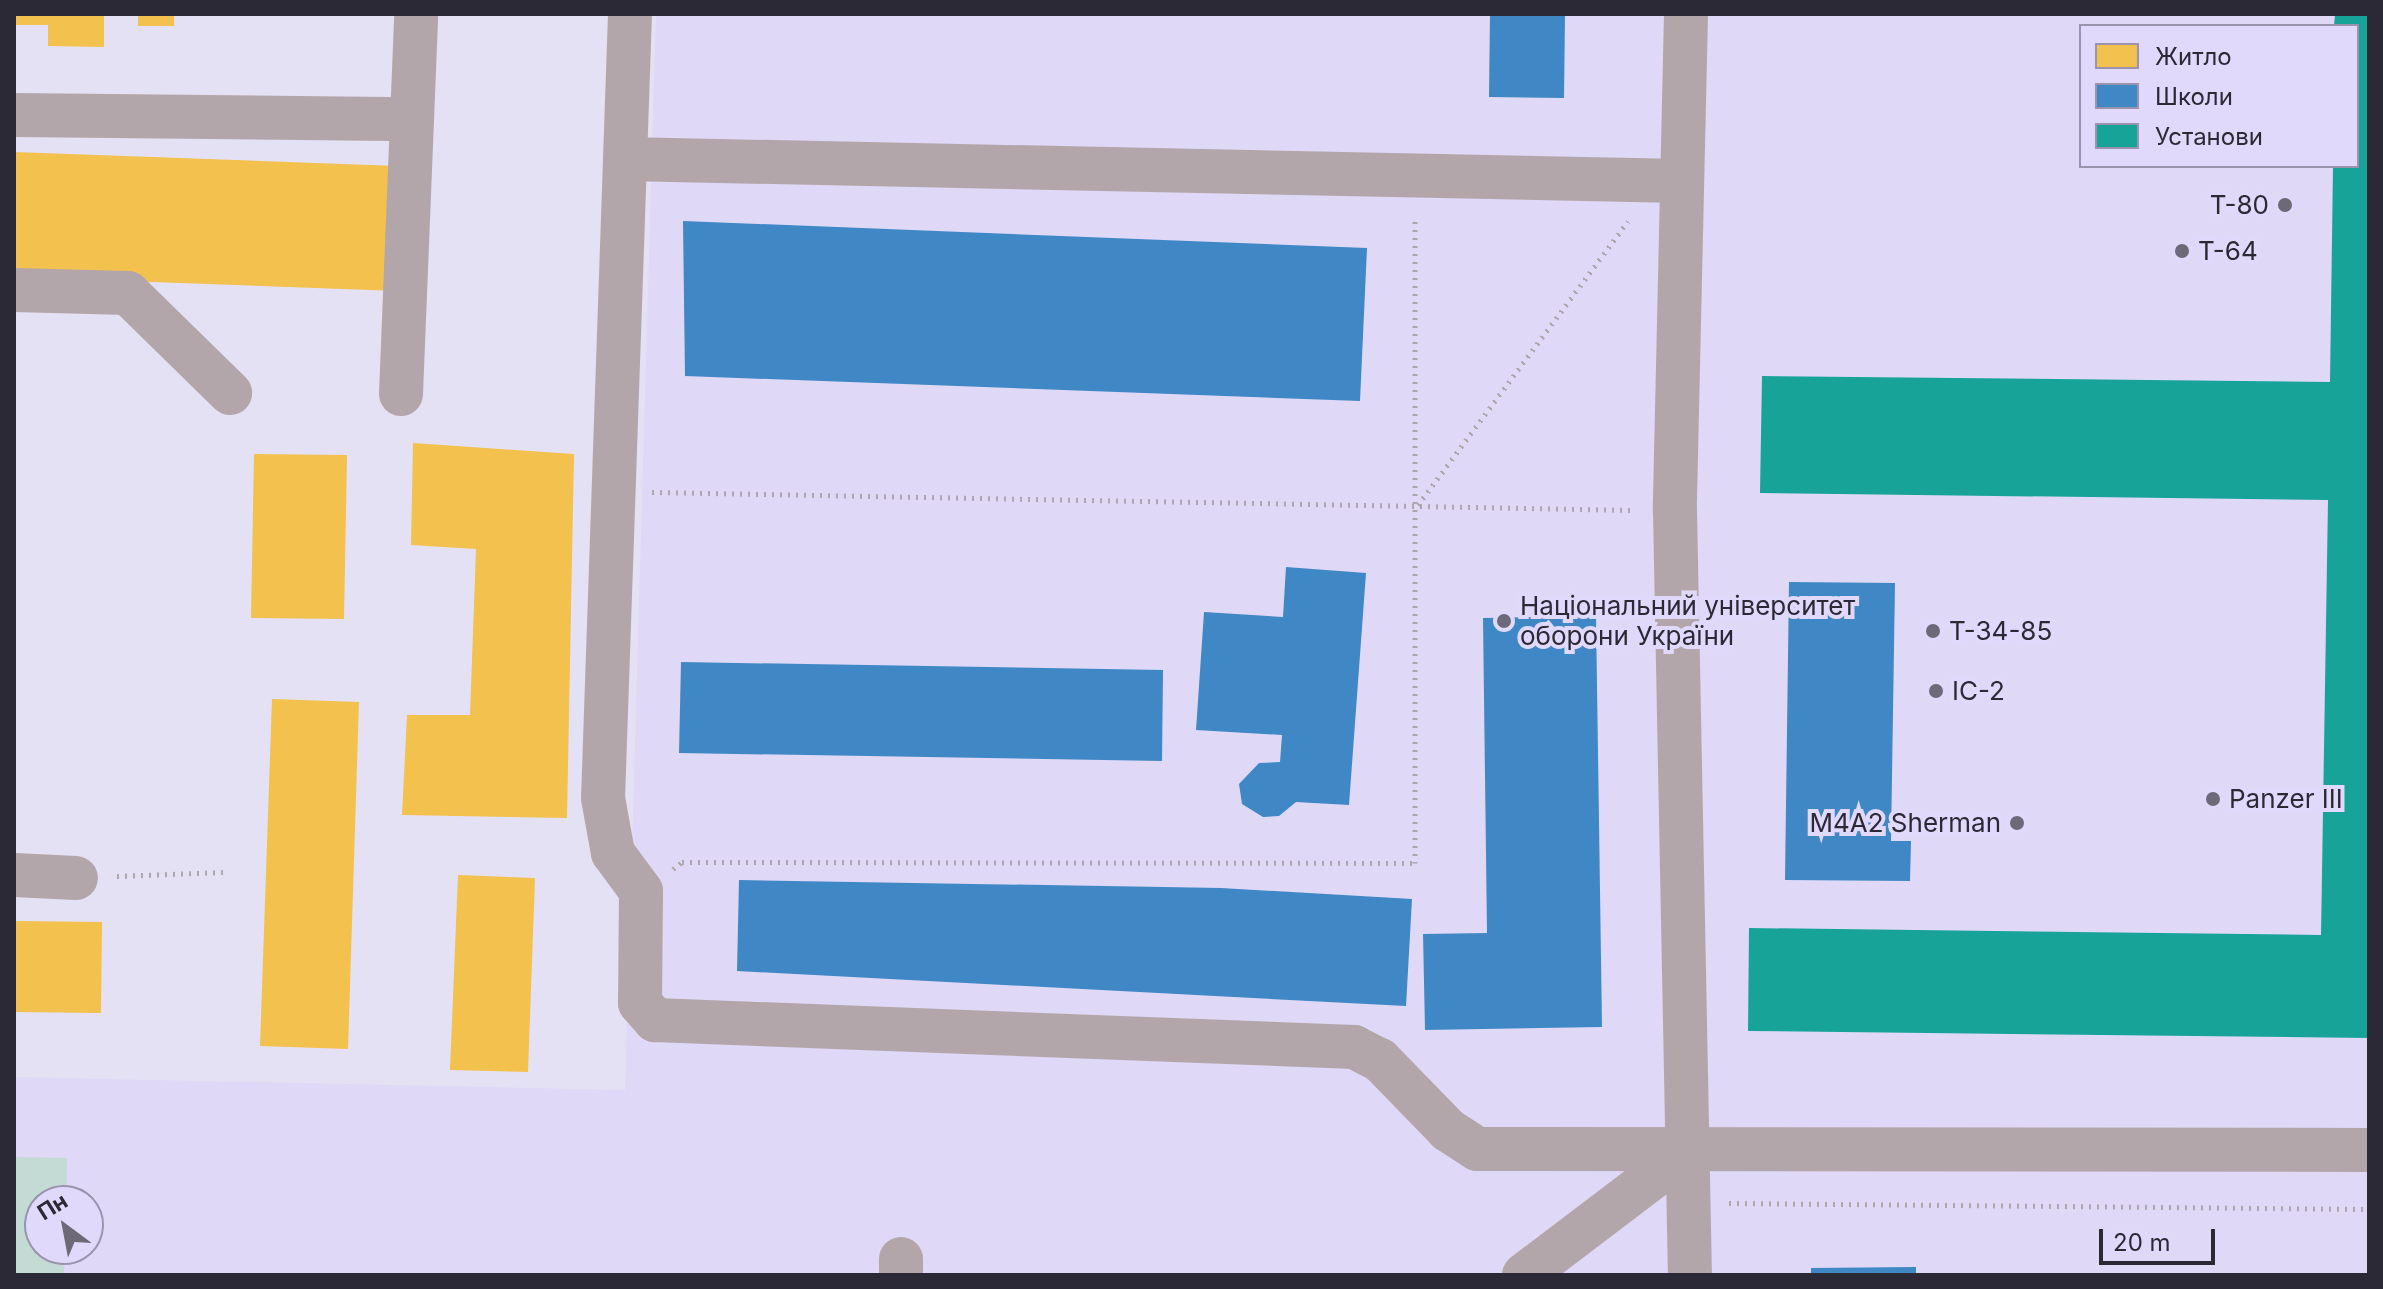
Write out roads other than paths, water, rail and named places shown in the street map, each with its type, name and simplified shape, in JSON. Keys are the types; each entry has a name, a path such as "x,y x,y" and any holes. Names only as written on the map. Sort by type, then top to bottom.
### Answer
{"lane":[{"path":"401,394 416,14"},
{"path":"630,14 605,830 613,853 641,891 640,1003 655,1020 1354,1047 1380,1060 1448,1130 1477,1149 1686,1152 2369,1150"},
{"path":"1686,14 1669,181 1690,1275"},
{"path":"14,115 412,119"},
{"path":"625,159 1669,181"},
{"path":"14,290 128,293 230,393"},
{"path":"14,875 76,878"},
{"path":"1524,1275 1686,1152"}],"place":[{"name":"Т-80","path":"2285,205"},
{"name":"Т-64","path":"2182,251"},
{"name":"Національний університет оборони України","path":"1504,621"},
{"name":"Т-34-85","path":"1933,631"},
{"name":"ІС-2","path":"1936,691"},
{"name":"Panzer III","path":"2213,799"},
{"name":"M4A2 Sherman","path":"2017,823"}]}
